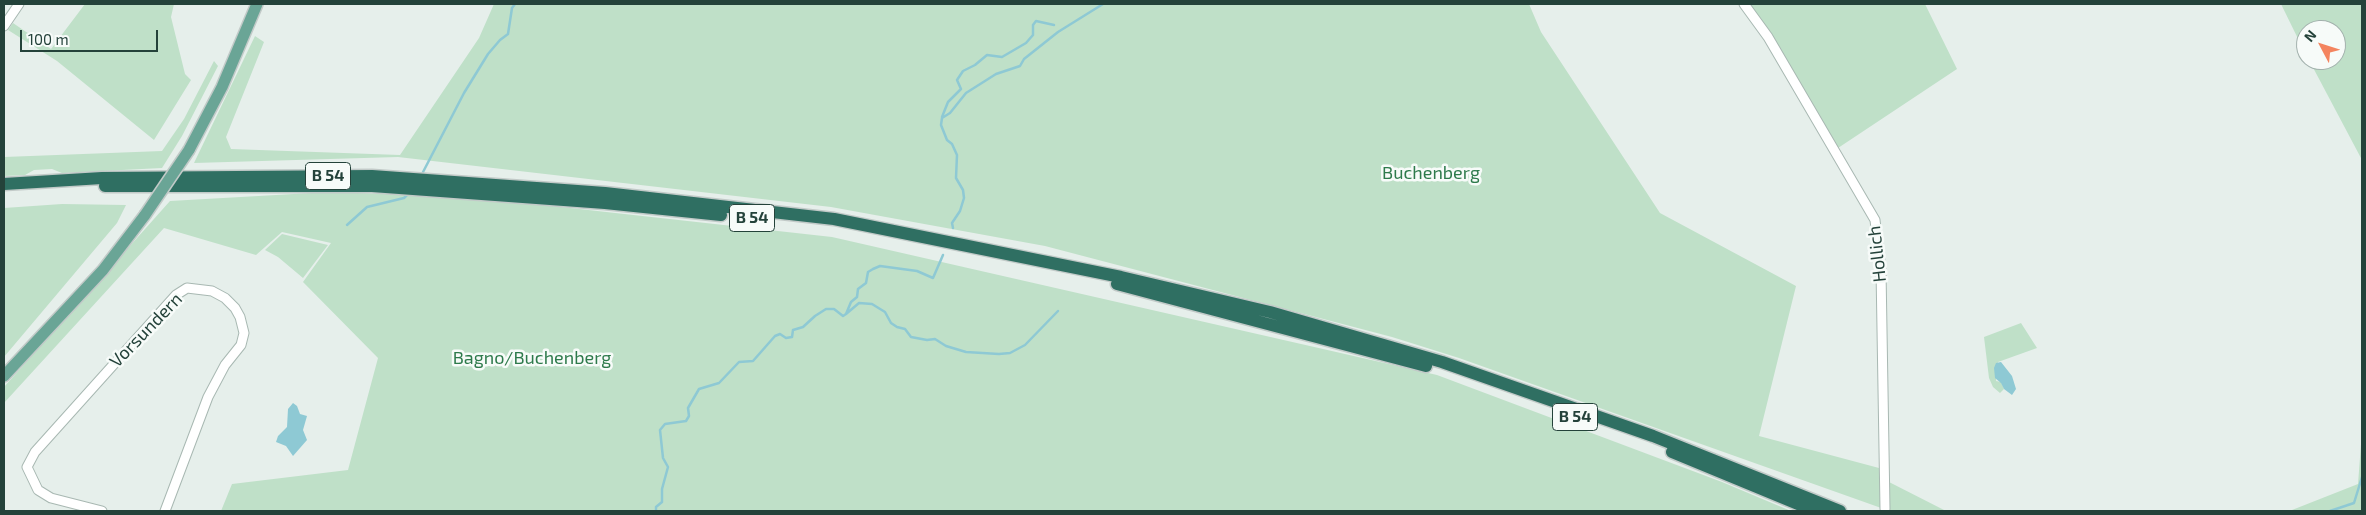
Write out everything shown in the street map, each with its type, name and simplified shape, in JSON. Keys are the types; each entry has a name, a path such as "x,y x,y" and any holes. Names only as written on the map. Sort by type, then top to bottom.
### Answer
{"highway":[{"name":"B 54","path":"4,184 102,178 372,176 605,193 834,219 1121,277 1270,312 1442,362 1652,436 1840,511"},
{"name":"B 54","path":"4,192 101,186 372,186 605,203 833,227 1119,285 1438,369 1651,444 1815,511"}],"main road":[{"path":"4,376 102,270 145,215 189,150 222,87 257,4"}],"street":[{"path":"4,26 19,4"},
{"name":"Hollich","path":"1744,4 1768,37 1875,220 1881,270 1885,509"},
{"name":"Vorsundern","path":"102,511 51,498 38,490 27,468 35,452 176,294 187,288 212,290 225,298 235,308 240,317 244,333 241,345 225,365 208,396 165,511"}],"green space":[{"path":"85,4 174,4 171,17 185,74 191,80 154,140 57,61 8,30 13,23 51,49"},
{"name":"Buchenberg","path":"494,4 1529,4 1541,32 1660,213 1796,286 1759,436 1879,468 1884,509 1459,358 1392,337 1045,246 831,207 398,157 194,163 255,36 264,42 226,137 231,149 400,155 479,38"},
{"path":"1744,4 1925,4 1957,69 1832,152"},
{"path":"2281,4 2362,4 2362,160 2314,70 2346,70 2346,20 2296,20 2296,35"},
{"path":"214,61 218,66 182,136 162,168 62,173 52,169 34,170 25,175 4,176 4,157 162,151 184,119"},
{"name":"Bagno/Buchenberg","path":"329,192 471,197 832,237 1437,375 1722,482 1791,511 221,511 232,484 348,470 378,358 303,282 331,243 282,232 256,255 164,228 4,403 4,387 170,201"},
{"path":"62,204 126,205 117,223 4,357 4,208"},
{"path":"282,234 328,245 303,278 278,257 265,250"},
{"path":"2021,323 2037,348 1998,362 1996,381 2001,382 2004,389 2000,393 1993,387 1989,378 1984,337"},
{"path":"2362,431 2362,511 2266,511 2292,510 2358,484"},
{"path":"1889,482 1946,511 1887,511"}],"water":[{"path":"2001,362 2012,376 2016,389 2012,395 1995,378 1994,368 1996,363"},
{"path":"293,403 297,406 300,414 307,416 303,430 307,440 293,456 286,446 276,442 278,436 287,427 288,409"}],"waterway":[{"path":"422,174 464,93 488,54 508,34 512,8 515,4"},
{"path":"953,228 952,223 960,211 964,198 963,190 956,178 957,155 952,144 947,140 941,125 942,118 950,113 966,93 996,74 1020,66 1024,59 1058,32 1103,4"},
{"path":"942,117 948,102 961,89 957,80 963,71 975,65 987,55 1002,57 1026,43 1033,35 1033,25 1036,21 1054,25"},
{"path":"347,225 367,207 404,198 408,194"},
{"path":"656,511 656,507 662,502 662,489 668,467 663,458 660,430 665,424 686,421 689,416 688,408 699,389 719,383 739,362 753,361 775,336 780,334 786,338 792,337 793,330 803,327 826,309 834,309 843,316 846,314 851,302 857,297 858,289 866,283 868,272 873,269 880,266 917,271 933,278 943,255"},
{"path":"846,314 859,303 872,304 885,312 891,323 905,329 911,337 927,340 935,339 946,346 966,352 999,354 1010,353 1025,345 1058,311"},
{"path":"2330,511 2354,503 2362,477"}]}
